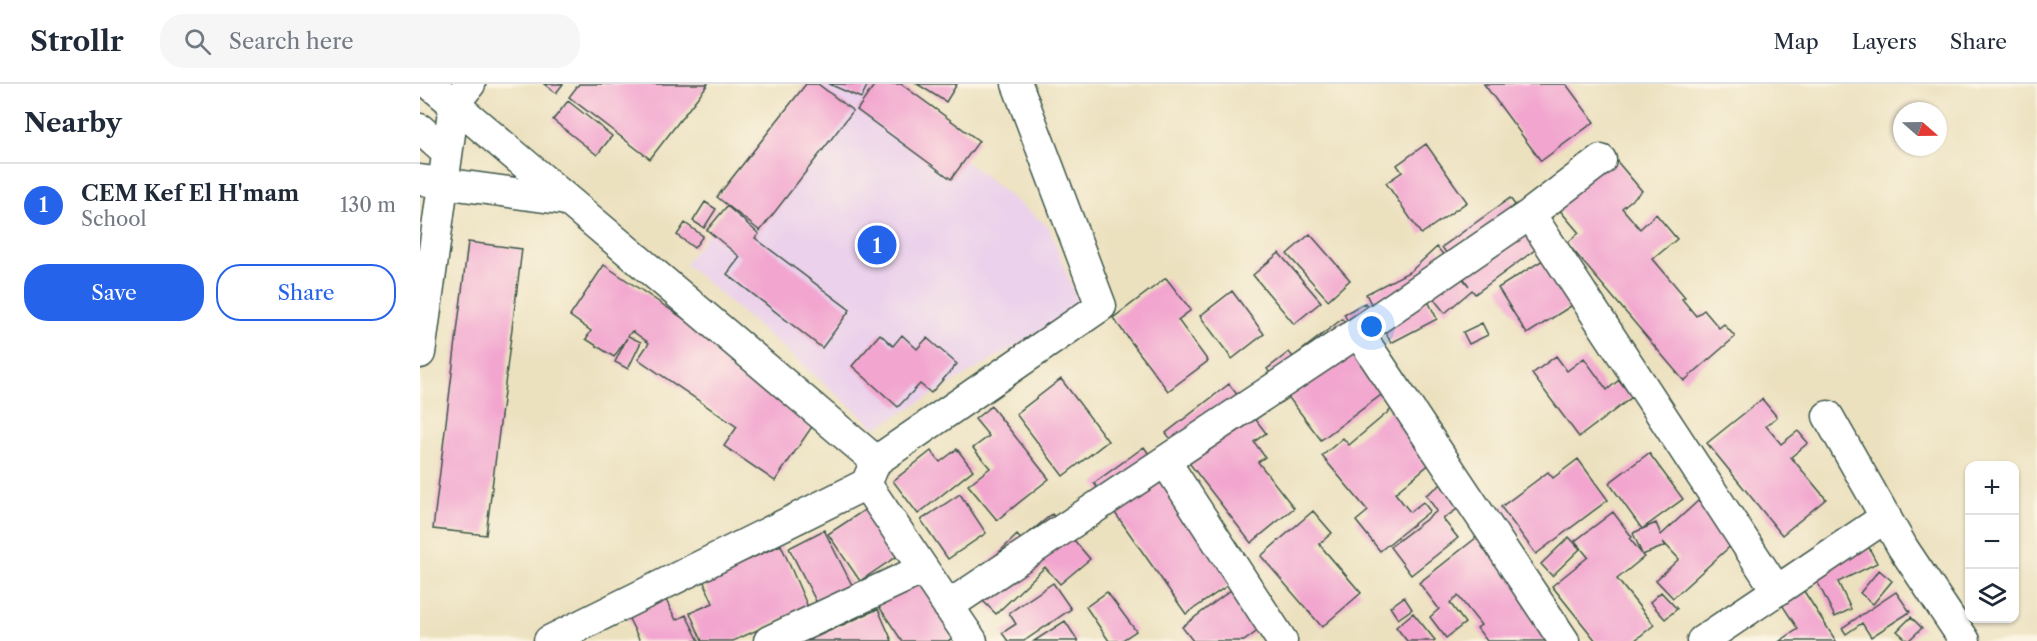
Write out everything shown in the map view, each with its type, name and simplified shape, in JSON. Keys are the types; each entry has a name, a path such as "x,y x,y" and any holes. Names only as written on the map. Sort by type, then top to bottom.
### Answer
{"street":[{"path":"430,84 462,94 567,200 871,472 923,568 972,641"},
{"path":"549,641 871,472 1101,306 1017,84"},
{"path":"420,353 432,182 447,153 462,94"},
{"path":"420,129 447,153"},
{"path":"948,606 1358,332 1530,214 1601,160"},
{"path":"432,182 567,200"},
{"path":"1530,214 1777,591"},
{"path":"1358,332 1563,641"},
{"path":"1828,416 1903,548 1965,641"},
{"path":"1165,461 1282,641"},
{"path":"1701,641 1886,517"},
{"path":"769,641 923,568"}],"shaded area":[{"path":"821,84 868,84 1049,227 1080,308 876,428 685,264"}],"building":[{"path":"544,84 563,84 556,93"},
{"path":"579,84 708,84 650,159 569,97"},
{"path":"806,84 818,84 853,111 760,231 717,197"},
{"path":"829,84 868,84 861,98"},
{"path":"875,84 901,84 979,141 951,179 857,110"},
{"path":"917,84 957,84 946,102"},
{"path":"1484,84 1566,84 1594,122 1541,161"},
{"path":"568,101 612,136 597,155 553,120"},
{"path":"1426,144 1467,202 1421,234 1386,183 1402,172 1397,165"},
{"path":"1604,146 1642,191 1622,208 1640,229 1656,214 1677,239 1653,259 1685,297 1682,299 1696,316 1704,310 1719,328 1724,324 1735,337 1684,381 1567,243 1579,233 1547,195"},
{"path":"1510,198 1543,244 1475,294 1472,290 1445,313 1416,277 1437,319 1391,343 1366,294 1411,271 1437,247 1469,286 1442,247"},
{"path":"705,202 716,209 704,228 693,221"},
{"path":"727,206 759,234 755,238 850,310 822,348 727,274 740,257 707,230"},
{"path":"685,223 703,236 694,248 677,235"},
{"path":"1310,234 1350,280 1328,300 1287,254"},
{"path":"468,242 522,249 486,535 433,529"},
{"path":"1279,253 1321,302 1294,324 1253,275"},
{"path":"1551,255 1579,301 1527,334 1498,288"},
{"path":"604,265 822,412 775,481 724,446 737,427 638,359 649,343 632,331 628,336 641,342 628,369 615,362 627,338 614,357 586,339 591,331 570,316"},
{"path":"1166,278 1191,310 1178,320 1208,361 1168,391 1113,318"},
{"path":"1232,291 1264,334 1232,359 1200,316"},
{"path":"1365,303 1374,319 1353,331 1344,314"},
{"path":"1342,319 1393,386 1321,440 1267,369 1289,352 1293,357"},
{"path":"1482,323 1488,335 1469,344 1463,332"},
{"path":"880,334 893,346 902,335 917,349 927,338 957,364 931,393 920,384 898,407 852,366"},
{"path":"1556,356 1567,371 1584,358 1607,390 1619,380 1632,397 1579,437 1532,374"},
{"path":"1061,379 1108,441 1063,476 1016,414"},
{"path":"1229,384 1266,433 1254,442 1265,457 1258,462 1294,508 1251,543 1166,433"},
{"path":"1762,399 1777,417 1766,426 1781,444 1798,431 1808,443 1791,457 1826,499 1782,535 1707,443"},
{"path":"1400,402 1439,456 1395,493 1410,512 1423,502 1430,511 1380,551 1356,521 1368,511 1322,456 1343,438 1349,445"},
{"path":"991,406 1049,479 997,520 968,485 990,468 973,448 989,436 975,419"},
{"path":"1144,447 1237,579 1186,614 1094,483"},
{"path":"957,449 973,470 918,514 893,481 931,451 940,462"},
{"path":"1649,453 1683,499 1642,529 1609,483"},
{"path":"1578,459 1608,500 1536,554 1501,507 1548,472 1553,478"},
{"path":"1449,479 1466,503 1443,519 1458,538 1411,575 1390,547 1437,511 1426,495"},
{"path":"960,494 986,533 948,559 921,520"},
{"path":"1699,500 1736,541 1673,598 1656,580 1679,559 1663,542 1665,546 1642,555 1644,557 1617,579 1654,625 1634,641 1596,641 1552,586 1588,557 1575,541 1613,512 1642,554 1633,533 1656,523 1661,535"},
{"path":"872,505 903,552 860,581 828,534"},
{"path":"1313,511 1332,533 1319,544 1361,593 1322,627 1261,556"},
{"path":"1052,514 1090,559 1060,584 1045,567 996,614 966,584 1017,535 1027,546 1022,539"},
{"path":"824,530 854,589 819,607 789,548"},
{"path":"1861,533 1877,563 1838,582 1851,609 1835,617 1807,561"},
{"path":"1481,534 1564,641 1487,641 1477,628 1481,625 1458,596 1450,603 1465,623 1446,638 1430,617 1439,609 1419,583"},
{"path":"1569,537 1580,549 1552,576 1541,564"},
{"path":"781,545 808,607 733,641 702,641 690,613 713,603 703,580"},
{"path":"1879,570 1892,581 1873,604 1860,593"},
{"path":"1793,574 1836,641 1780,641 1798,629 1771,588"},
{"path":"918,579 956,636 948,641 902,641 878,605"},
{"path":"1053,583 1071,609 1024,641 1008,641 1002,633 1016,624 1009,613"},
{"path":"1235,587 1264,626 1244,641 1193,641 1182,627"},
{"path":"1107,592 1136,631 1121,641 1109,641 1086,607"},
{"path":"1661,592 1677,609 1665,619 1650,602"},
{"path":"1896,592 1910,612 1871,637 1862,623 1846,634 1842,628"},
{"path":"663,594 676,620 686,615 699,641 640,641 626,613"},
{"path":"1404,597 1412,609 1398,619 1390,607"},
{"path":"878,609 892,641 807,641"},
{"path":"1413,613 1435,640 1407,641 1396,627"},
{"path":"1911,617 1922,628 1908,641 1897,631"},
{"path":"1065,621 1078,641 1034,641"}],"place":[{"name":"CEM Kef El H'mam","path":"877,245"}]}
